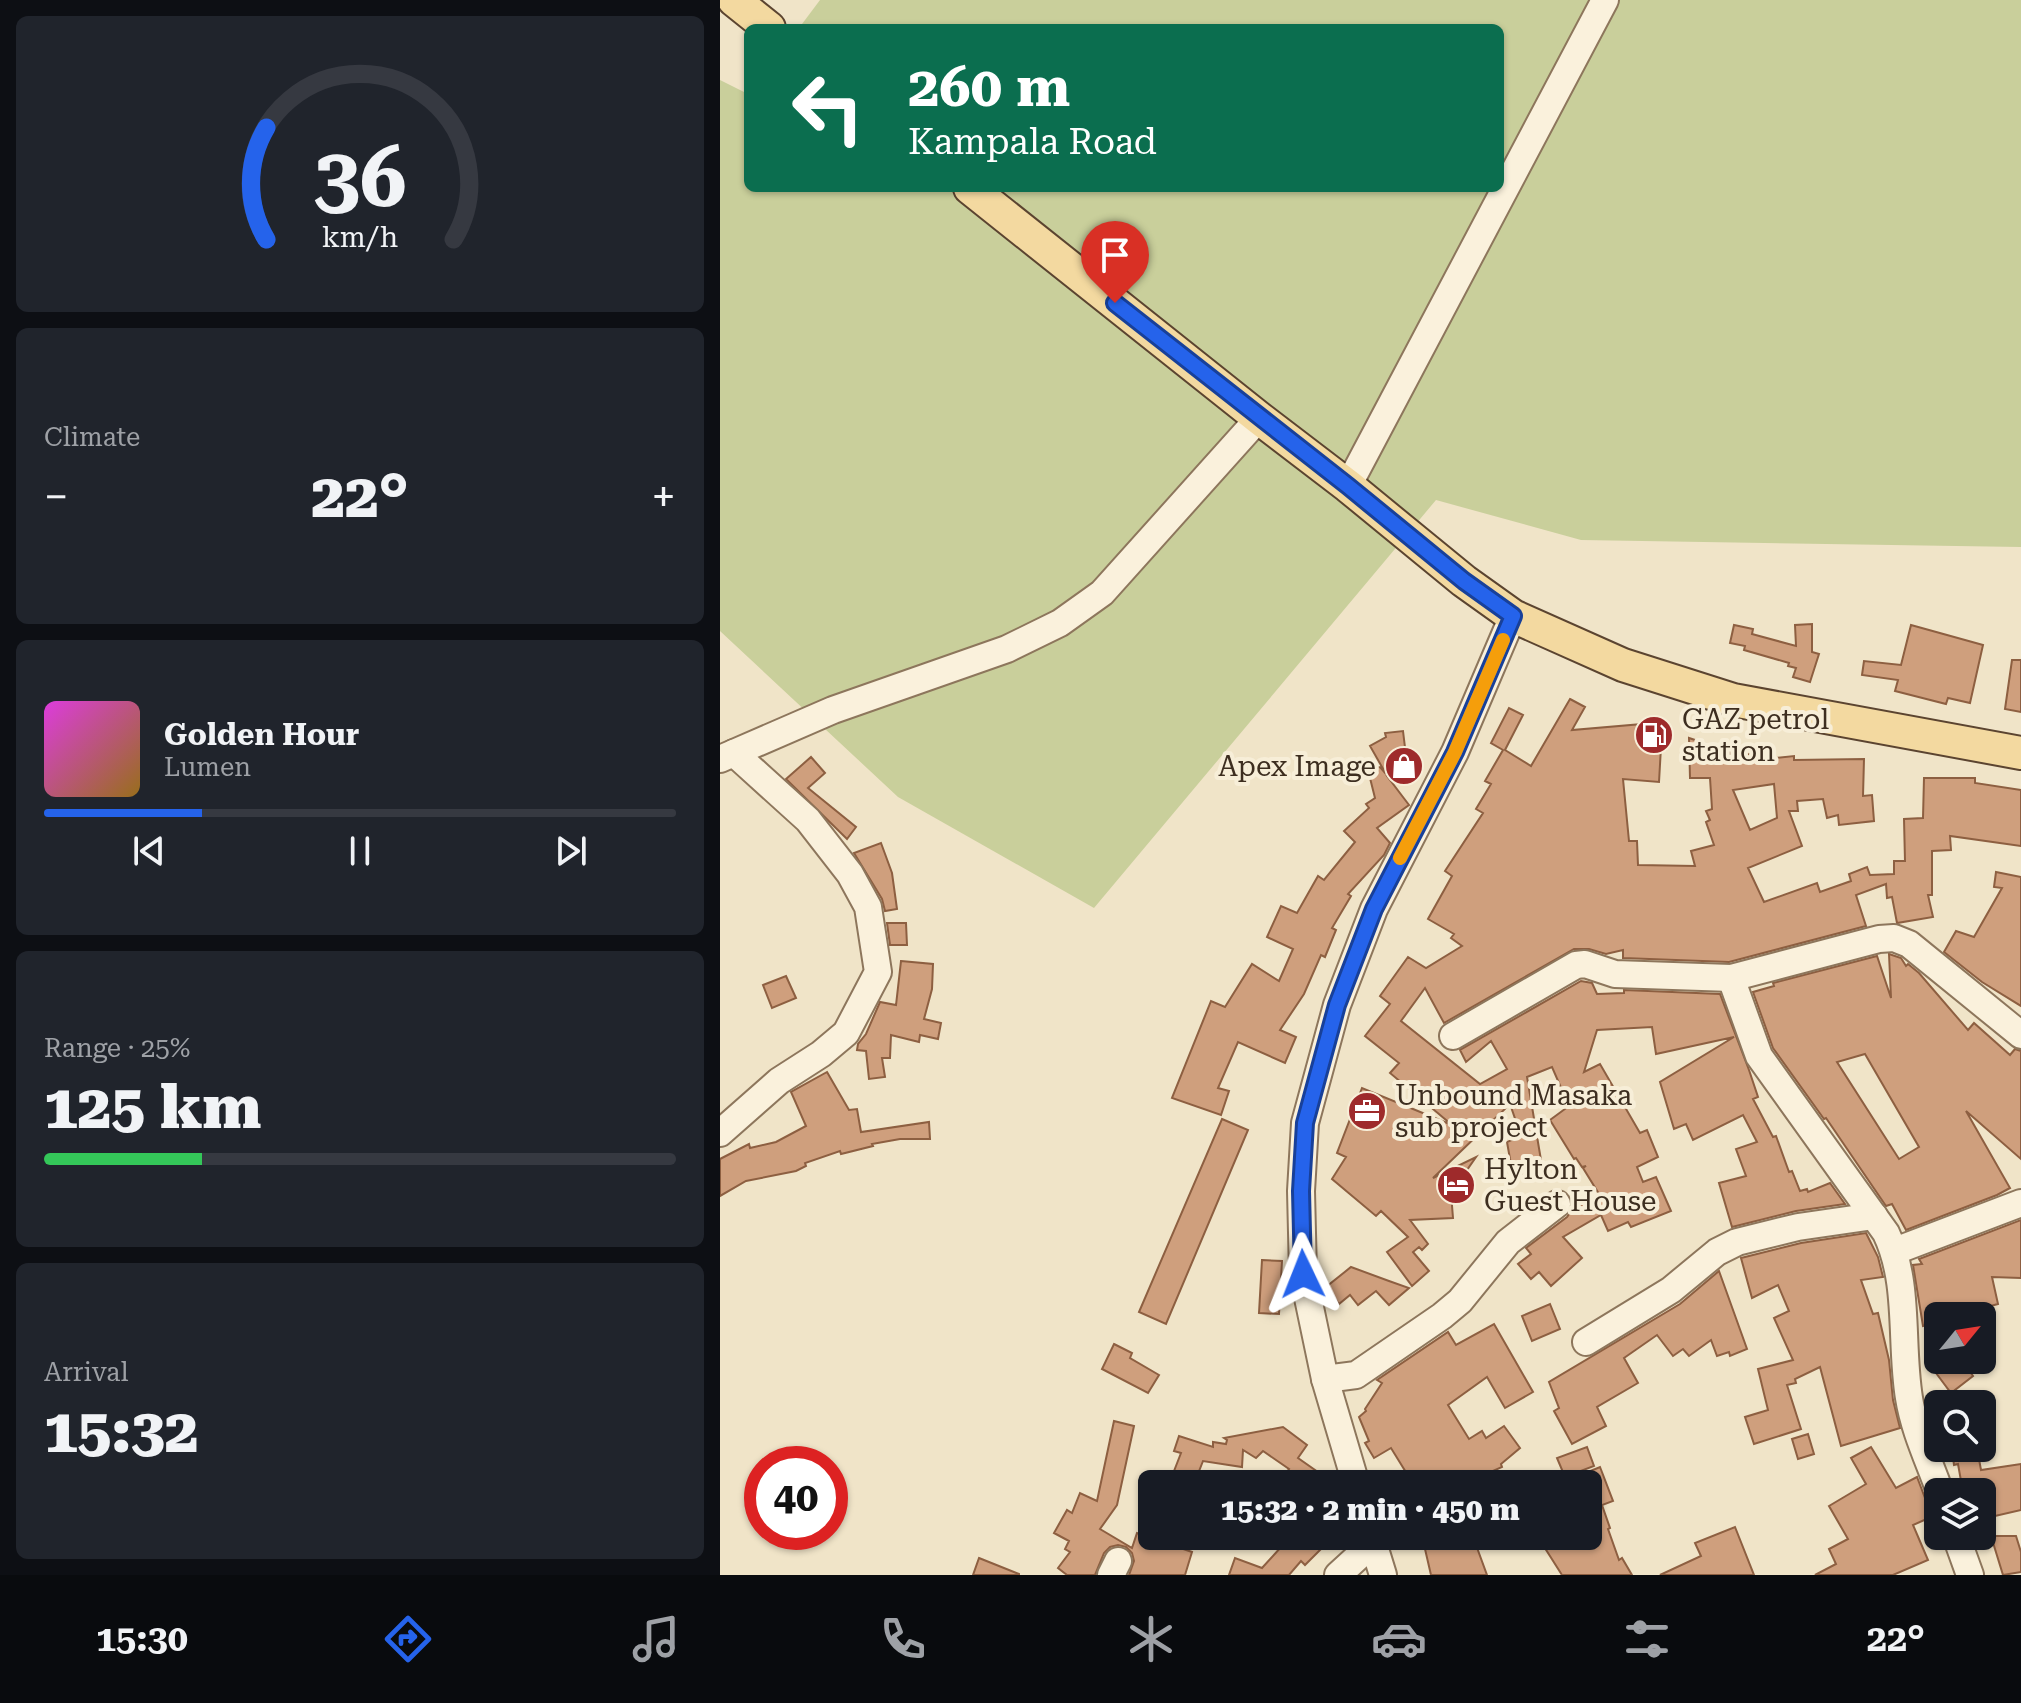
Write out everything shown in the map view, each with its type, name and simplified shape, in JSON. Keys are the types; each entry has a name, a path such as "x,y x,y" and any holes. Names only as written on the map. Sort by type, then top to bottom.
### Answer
{"main road":[{"path":"734,0 764,24"},
{"path":"975,192 1464,581 1513,616 1623,665 1733,700 2021,753"}],"street":[{"path":"1504,191 1605,0"},
{"path":"1348,486 1503,192"},
{"path":"720,1133 779,1081 821,1054 846,1033 878,972 868,907 850,874 808,820 727,756 833,710 1007,649 1060,623 1102,593 1259,418"},
{"path":"1352,1470 1325,1379 1303,1274 1301,1191 1305,1123 1337,1005 1374,909 1455,752 1513,616"},
{"path":"1453,1036 1576,965 1585,964 1615,974 1731,978 1879,939 1894,938 1921,953 2021,1035"},
{"path":"1731,978 1759,1056 1874,1216 1895,1251 1900,1278 1909,1398 1935,1478"},
{"path":"1895,1251 2021,1203"},
{"path":"1325,1379 1356,1375 1442,1316 1460,1301 1508,1242 1557,1204"},
{"path":"1586,1342 1671,1290 1717,1252 1737,1242 1798,1227 1874,1216"},
{"path":"1338,1575 1362,1550"},
{"path":"1375,1550 1383,1575"},
{"path":"1961,1550 1970,1575"}],"green space":[{"path":"820,0 2021,0 2021,547 1581,540 1436,500 1094,908 898,797 720,631 720,80 744,92 744,192 1504,192 1504,24 802,24"}],"building":[{"path":"1812,624 1812,652 1819,654 1810,682 1793,677 1796,668 1788,666 1789,663 1730,643 1734,625 1753,629 1752,634 1796,646 1795,625"},
{"path":"1911,625 1983,645 1970,703 1948,698 1946,704 1895,691 1898,680 1862,675 1864,661 1901,665"},
{"path":"2012,660 2021,660 2021,712 2005,709"},
{"path":"1570,699 1585,707 1572,730 1643,722 1671,732 1666,749 1661,747 1659,782 1623,779 1629,841 1637,841 1638,865 1695,866 1691,851 1714,845 1706,822 1710,820 1706,811 1712,809 1710,778 1690,778 1689,738 1707,744 1707,748 1729,747 1730,757 1766,752 1767,759 1794,756 1794,760 1864,759 1863,796 1872,795 1874,821 1839,825 1838,815 1827,818 1823,799 1797,801 1798,811 1789,811 1802,846 1748,868 1764,902 1817,883 1820,892 1851,881 1849,874 1867,867 1870,875 1894,874 1894,861 1905,861 1904,819 1923,818 1924,778 1975,778 1975,783 2021,790 2021,846 1950,836 1951,850 1932,851 1932,895 1928,895 1933,917 1897,923 1892,897 1887,898 1886,884 1856,895 1866,926 1729,962 1623,958 1623,950 1606,954 1574,949 1444,1023 1425,988 1401,1021 1480,1084 1507,1069 1491,1041 1466,1062 1460,1050 1581,981 1592,983 1597,994 1624,993 1624,990 1720,994 1758,1097 1753,1099 1773,1137 1776,1136 1789,1172 1792,1171 1800,1191 1807,1189 1808,1192 1830,1183 1845,1204 1796,1211 1732,1227 1719,1183 1746,1176 1736,1149 1757,1142 1743,1115 1693,1140 1686,1124 1674,1129 1660,1082 1734,1037 1656,1054 1652,1027 1597,1030 1584,1072 1600,1064 1640,1133 1647,1130 1658,1157 1637,1167 1643,1182 1656,1177 1671,1211 1631,1227 1628,1222 1608,1231 1601,1215 1563,1237 1582,1258 1551,1286 1539,1272 1531,1279 1518,1264 1531,1254 1526,1248 1572,1210 1599,1194 1583,1168 1586,1166 1582,1167 1574,1159 1550,1120 1569,1106 1552,1067 1527,1077 1543,1172 1513,1176 1507,1142 1521,1136 1510,1104 1433,1178 1476,1157 1451,1193 1453,1218 1410,1220 1428,1244 1422,1250 1419,1247 1413,1252 1429,1271 1412,1286 1387,1252 1408,1237 1381,1211 1376,1216 1332,1179 1346,1157 1337,1153 1362,1088 1452,1125 1390,1073 1399,1063 1365,1036 1390,1004 1380,996 1408,957 1426,968 1462,946 1451,938 1454,934 1428,919 1452,876 1445,871 1483,813 1476,809 1491,784 1485,781 1503,750 1491,743 1509,708 1523,715 1505,750 1531,766","holes":["1774,784 1777,818 1750,830 1733,790"]},
{"path":"1403,731 1408,772 1387,776 1409,805 1377,828 1390,843 1384,855 1348,894 1351,896 1332,928 1336,930 1325,957 1321,955 1304,994 1280,1030 1296,1037 1285,1063 1238,1042 1218,1088 1229,1091 1221,1115 1172,1098 1211,1001 1225,1007 1252,964 1279,981 1293,949 1267,937 1281,906 1297,913 1318,876 1324,880 1355,842 1344,831 1369,808 1366,804 1375,798 1368,770 1380,767 1386,774 1370,746 1386,737 1385,733"},
{"path":"811,757 825,773 808,788 856,827 847,839 786,779"},
{"path":"881,843 892,873 897,909 885,911 882,899 854,853"},
{"path":"1996,872 2021,877 2021,1006 1982,982 1944,952 1956,931 1974,937 2002,888 1994,887"},
{"path":"887,923 906,923 907,945 890,945"},
{"path":"1889,954 1901,958 1906,966 1908,964 1919,973 1968,1030 1974,1023 2010,1055 2015,1049 2021,1051 2021,1159 1966,1111 2010,1188 1906,1230 1892,1204 1886,1206 1773,1048 1753,992 1774,986 1773,983 1877,956 1891,998","holes":["1865,1054 1919,1147 1899,1159 1837,1062"]},
{"path":"901,961 933,964 932,989 924,1019 941,1023 938,1039 920,1035 919,1042 891,1035 890,1058 882,1058 885,1077 869,1079 866,1051 857,1050 858,1044 866,1034 880,1002 896,1005"},
{"path":"786,976 796,998 772,1008 763,985"},
{"path":"827,1072 849,1110 857,1109 861,1132 929,1122 930,1139 900,1139 841,1154 840,1151 805,1163 806,1166 796,1171 746,1181 720,1196 720,1159 749,1144 750,1148 776,1142 806,1126 791,1092"},
{"path":"1222,1119 1248,1130 1166,1324 1139,1312"},
{"path":"2021,1220 2021,1278 1992,1277 1998,1304 1924,1302 1923,1326 1913,1265 1922,1264 1919,1259"},
{"path":"1866,1233 1878,1257 1883,1277 1861,1280 1873,1314 1878,1313 1900,1428 1841,1446 1820,1367 1795,1379 1796,1383 1787,1385 1801,1429 1754,1444 1745,1417 1768,1410 1758,1369 1793,1360 1774,1318 1789,1311 1778,1285 1752,1298 1741,1258 1801,1243"},
{"path":"1262,1260 1282,1261 1279,1314 1259,1313"},
{"path":"1351,1267 1409,1288 1389,1305 1376,1291 1358,1305 1350,1295 1339,1304 1326,1287"},
{"path":"1719,1271 1747,1349 1730,1356 1729,1352 1717,1356 1711,1340 1689,1356 1683,1349 1673,1356 1657,1335 1624,1358 1638,1383 1597,1407 1606,1426 1572,1444 1554,1411 1559,1408 1549,1382 1680,1304"},
{"path":"1550,1304 1560,1329 1532,1341 1522,1316"},
{"path":"1494,1324 1533,1392 1505,1408 1487,1377 1448,1405 1469,1439 1482,1431 1486,1438 1504,1426 1520,1448 1495,1470 1405,1470 1391,1448 1374,1458 1365,1443 1369,1441 1359,1417 1366,1411 1382,1383 1377,1380 1448,1332 1456,1345"},
{"path":"1114,1344 1132,1353 1130,1358 1159,1375 1148,1393 1102,1369"},
{"path":"1937,1374 1973,1376 1955,1390 1949,1390"},
{"path":"1114,1421 1134,1426 1117,1505 1100,1529 1132,1548 1138,1533 1138,1550 1192,1552 1185,1575 1129,1575 1134,1561 1132,1553 1118,1545 1104,1553 1095,1575 1067,1575 1058,1568 1070,1552 1065,1549 1069,1541 1054,1533 1067,1510 1072,1513 1080,1493 1097,1501"},
{"path":"1283,1427 1307,1445 1298,1458 1315,1470 1288,1470 1263,1451 1256,1458 1243,1450 1242,1467 1203,1461 1199,1470 1174,1470 1181,1453 1174,1451 1179,1436 1213,1447 1213,1442 1226,1444 1224,1438"},
{"path":"1808,1434 1814,1454 1798,1459 1792,1439"},
{"path":"1587,1447 1594,1466 1583,1470 1562,1470 1557,1458"},
{"path":"1871,1447 1896,1488 1917,1477 1924,1495 1924,1520 1913,1525 1928,1560 1893,1575 1815,1575 1836,1564 1829,1549 1848,1539 1829,1506 1866,1484 1851,1458"},
{"path":"1954,1462 1980,1462 1981,1470 2021,1464 2021,1510 1996,1516 1996,1478 1960,1478 1958,1464 1954,1465"},
{"path":"1602,1472 1613,1501 1602,1505"},
{"path":"1602,1505 1619,1560 1622,1558 1632,1575 1562,1575 1546,1550 1602,1550"},
{"path":"1735,1527 1754,1575 1660,1575 1701,1556 1695,1543"},
{"path":"1996,1536 2016,1536 2021,1552 2021,1572 2003,1575 1995,1550"},
{"path":"1278,1550 1320,1550 1305,1565 1301,1561 1289,1575 1229,1575 1235,1558 1262,1568"},
{"path":"1425,1550 1478,1550 1487,1575 1431,1575"},
{"path":"979,1558 1019,1574 1019,1575 973,1575"}],"slow traffic":[{"path":"1400,858 1455,752 1503,640"}],"place":[{"name":"GAZ petrol station","path":"1654,735"},
{"name":"Apex Image","path":"1404,766"},
{"name":"Unbound Masaka sub project","path":"1367,1111"},
{"name":"Hylton Guest House","path":"1456,1185"}],"route":[{"path":"1115,303 1464,581 1513,616 1455,752 1374,909 1337,1005 1305,1123 1301,1191 1303,1274"}]}
